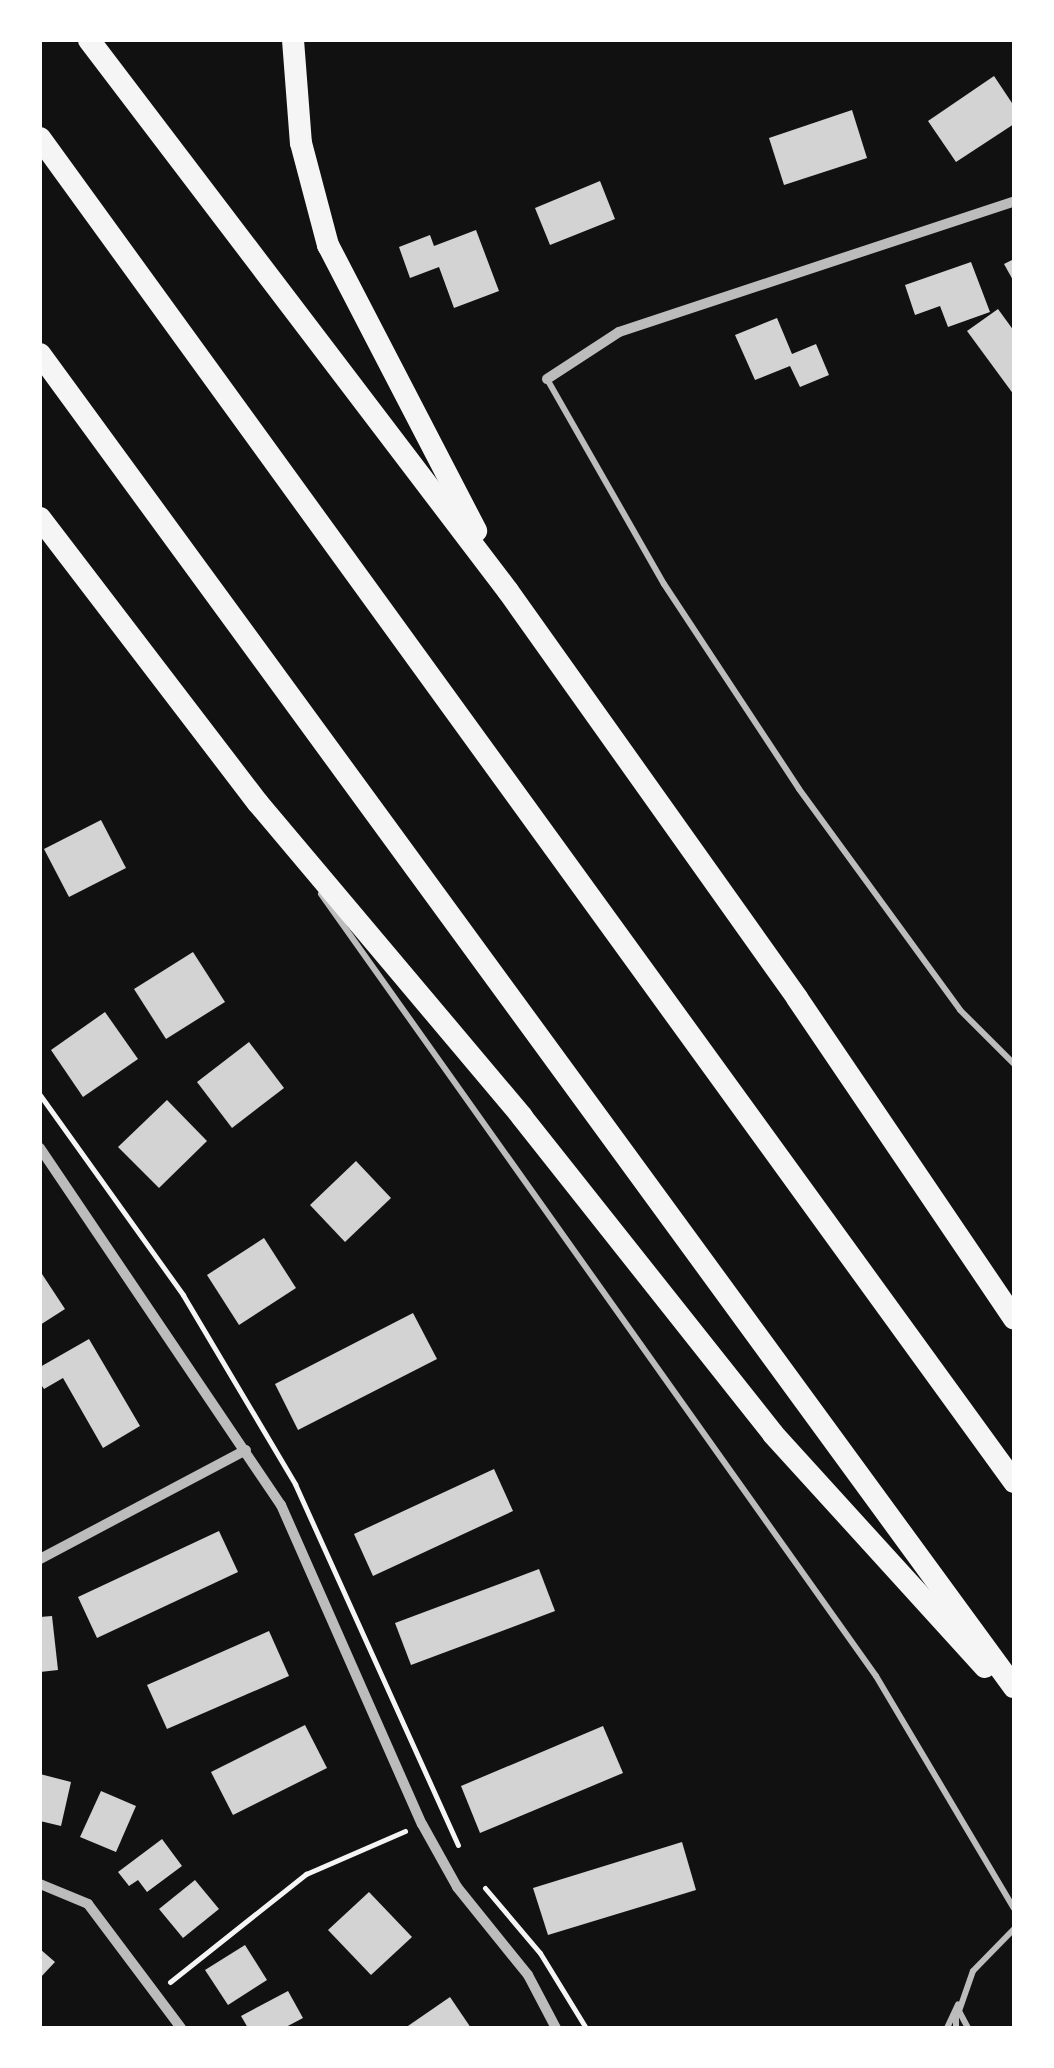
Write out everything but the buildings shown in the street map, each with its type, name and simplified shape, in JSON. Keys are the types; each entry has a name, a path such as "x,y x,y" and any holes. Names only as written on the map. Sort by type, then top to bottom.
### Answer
{"highway":[{"path":"90,40 508,592 797,998 1014,1319"},
{"path":"293,40 301,144 333,258 508,592"},
{"path":"40,138 1014,1482"},
{"path":"40,354 1014,1686"},
{"path":"40,518 258,802 522,1117 773,1434 1014,1699"}],"street":[{"path":"546,379 619,332 1014,201"},
{"path":"40,1148 246,1450 324,1592 422,1824 457,1886 528,1975 556,2028"},
{"path":"40,1559 246,1450"},
{"path":"40,1884 88,1904 181,2028"}],"lane":[{"path":"546,379 664,584 799,789 960,1010 1014,1064"},
{"path":"258,802 494,1144 876,1676 1014,1908"},
{"path":"948,2028 984,1954 1014,1929"},
{"path":"956,2028 964,1989"},
{"path":"964,1989 959,2012 968,2028"}],"path":[{"path":"170,1982 306,1874 448,1813"}]}
